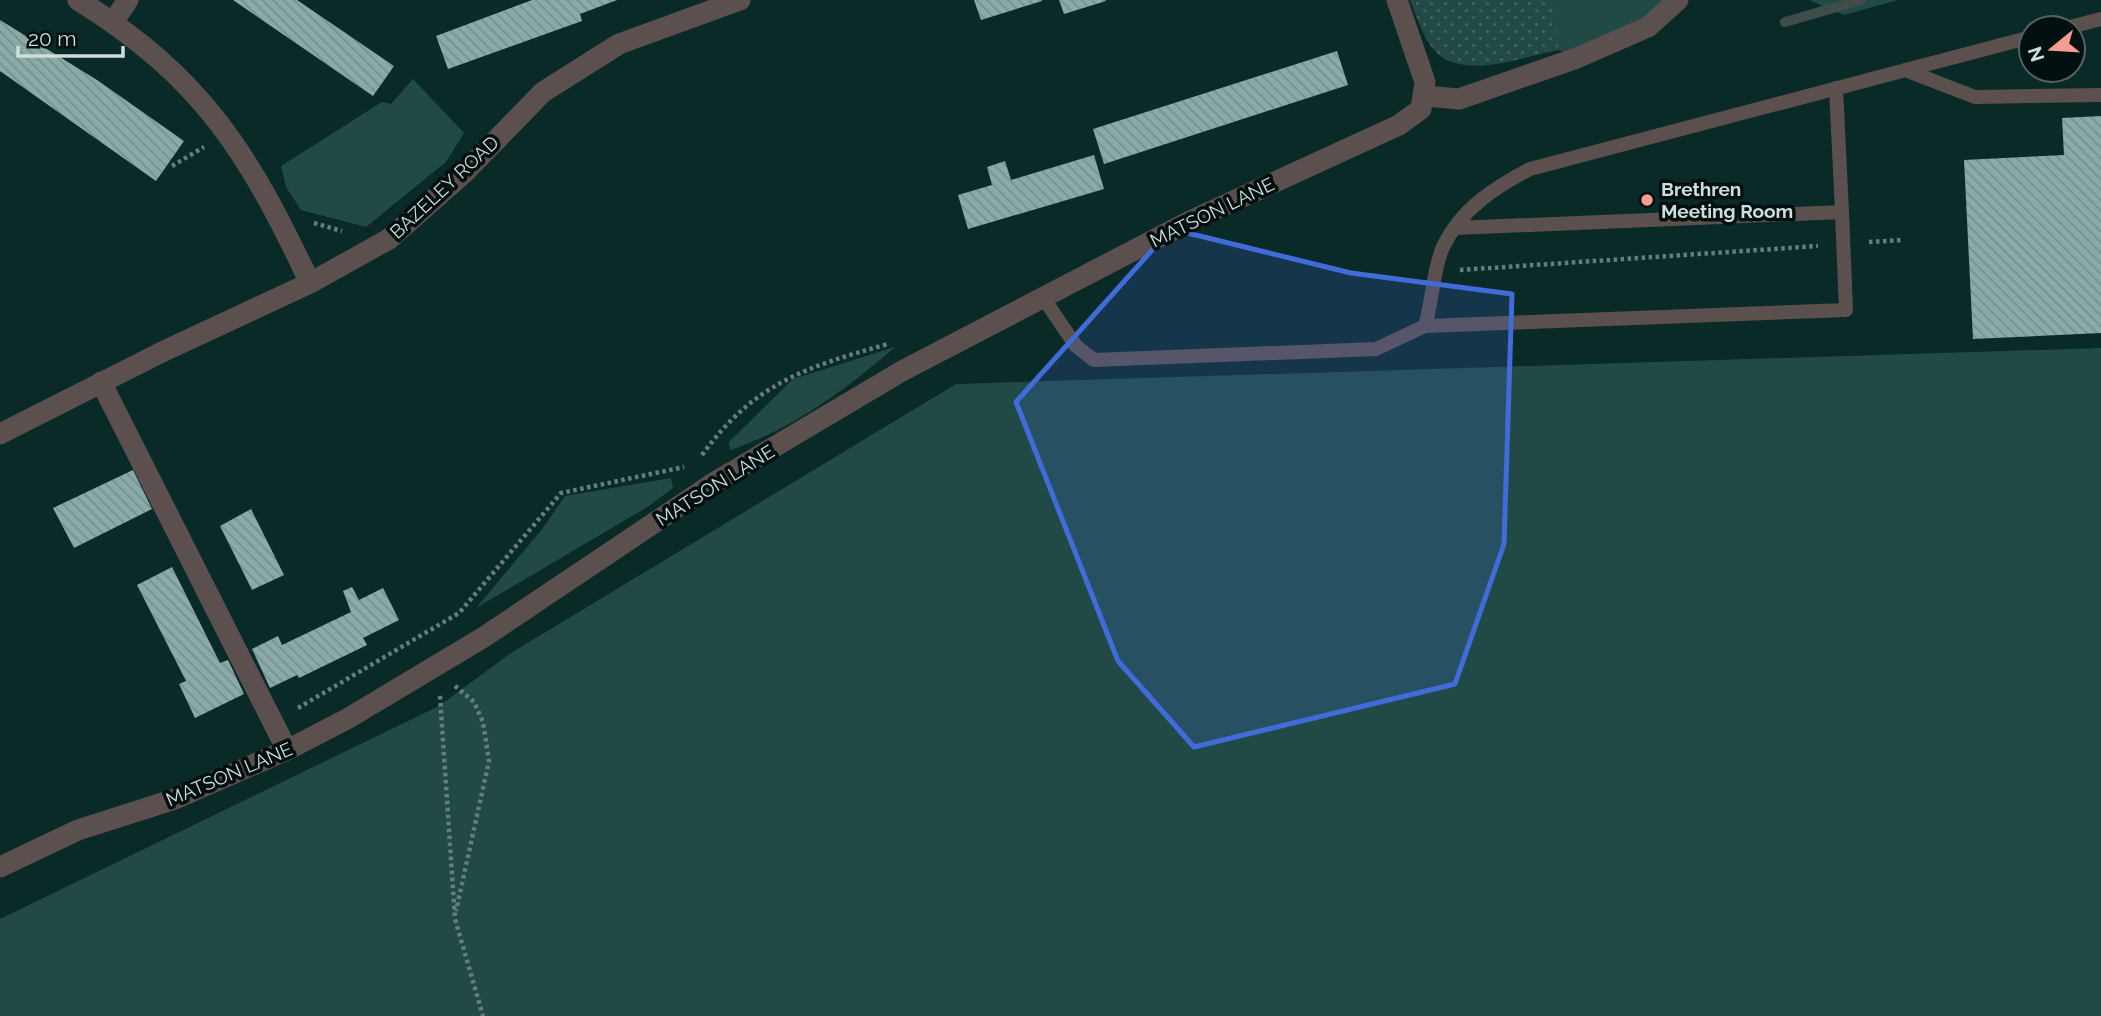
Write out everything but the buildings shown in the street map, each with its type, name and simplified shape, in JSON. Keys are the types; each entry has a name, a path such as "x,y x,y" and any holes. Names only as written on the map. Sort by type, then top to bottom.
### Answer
{"street":[{"path":"78,0 113,22 163,60 229,132 274,206 310,283"},
{"path":"113,22 128,0"},
{"name":"BAZELEY ROAD","path":"0,434 101,382 310,283 389,239 464,172 543,92 619,44 740,0"},
{"path":"1397,0 1421,64 1425,96 1459,99 1577,58 1648,27 1678,0"},
{"name":"MATSON LANE","path":"0,867 78,830 175,799 287,750 347,719 442,667 715,482 902,371 1188,222 1399,125 1416,114 1425,96"},
{"path":"101,382 287,750"}],"lane":[{"path":"1425,326 1442,248 1455,228 1467,211 1499,185 1530,169 2017,41"},
{"path":"1905,70 1975,97 2101,95"},
{"path":"1044,299 1076,346 1094,360 1376,349 1425,326 1846,310 1836,88"},
{"path":"1455,228 1842,212"}],"path":[{"path":"274,206 325,228 389,239"},
{"path":"1438,271 1903,240"},
{"path":"272,721 314,700 459,613 561,493 694,465 738,413 779,382 809,367 891,343"},
{"path":"442,667 474,702 482,722 489,761 455,919"},
{"path":"442,667 439,706 455,919 483,1016"}],"highlighted area":[{"path":"1171,229 1351,273 1512,294 1504,544 1455,684 1194,747 1118,661 1016,402"}],"shaded area":[{"path":"1410,0 1670,0 1621,32 1570,53 1557,50 1480,65 1458,63 1437,52 1430,45"},
{"path":"1410,0 1554,0 1552,19 1559,37 1557,50 1490,65 1456,63 1441,57 1430,45"},
{"path":"1809,0 1898,0 1844,15"},
{"path":"413,79 464,133 446,162 366,227 301,210 286,187 281,166 382,102 391,104"},
{"path":"895,347 817,407 753,442 730,450 729,442 793,379"},
{"path":"2101,348 2101,1016 0,1016 0,919 439,706 511,653 956,384"},
{"path":"671,478 673,488 649,506 476,608 543,528 565,496"}],"waterway":[{"path":"1785,22 1861,0"}],"place":[{"name":"Brethren Meeting Room","path":"1647,200"}]}
